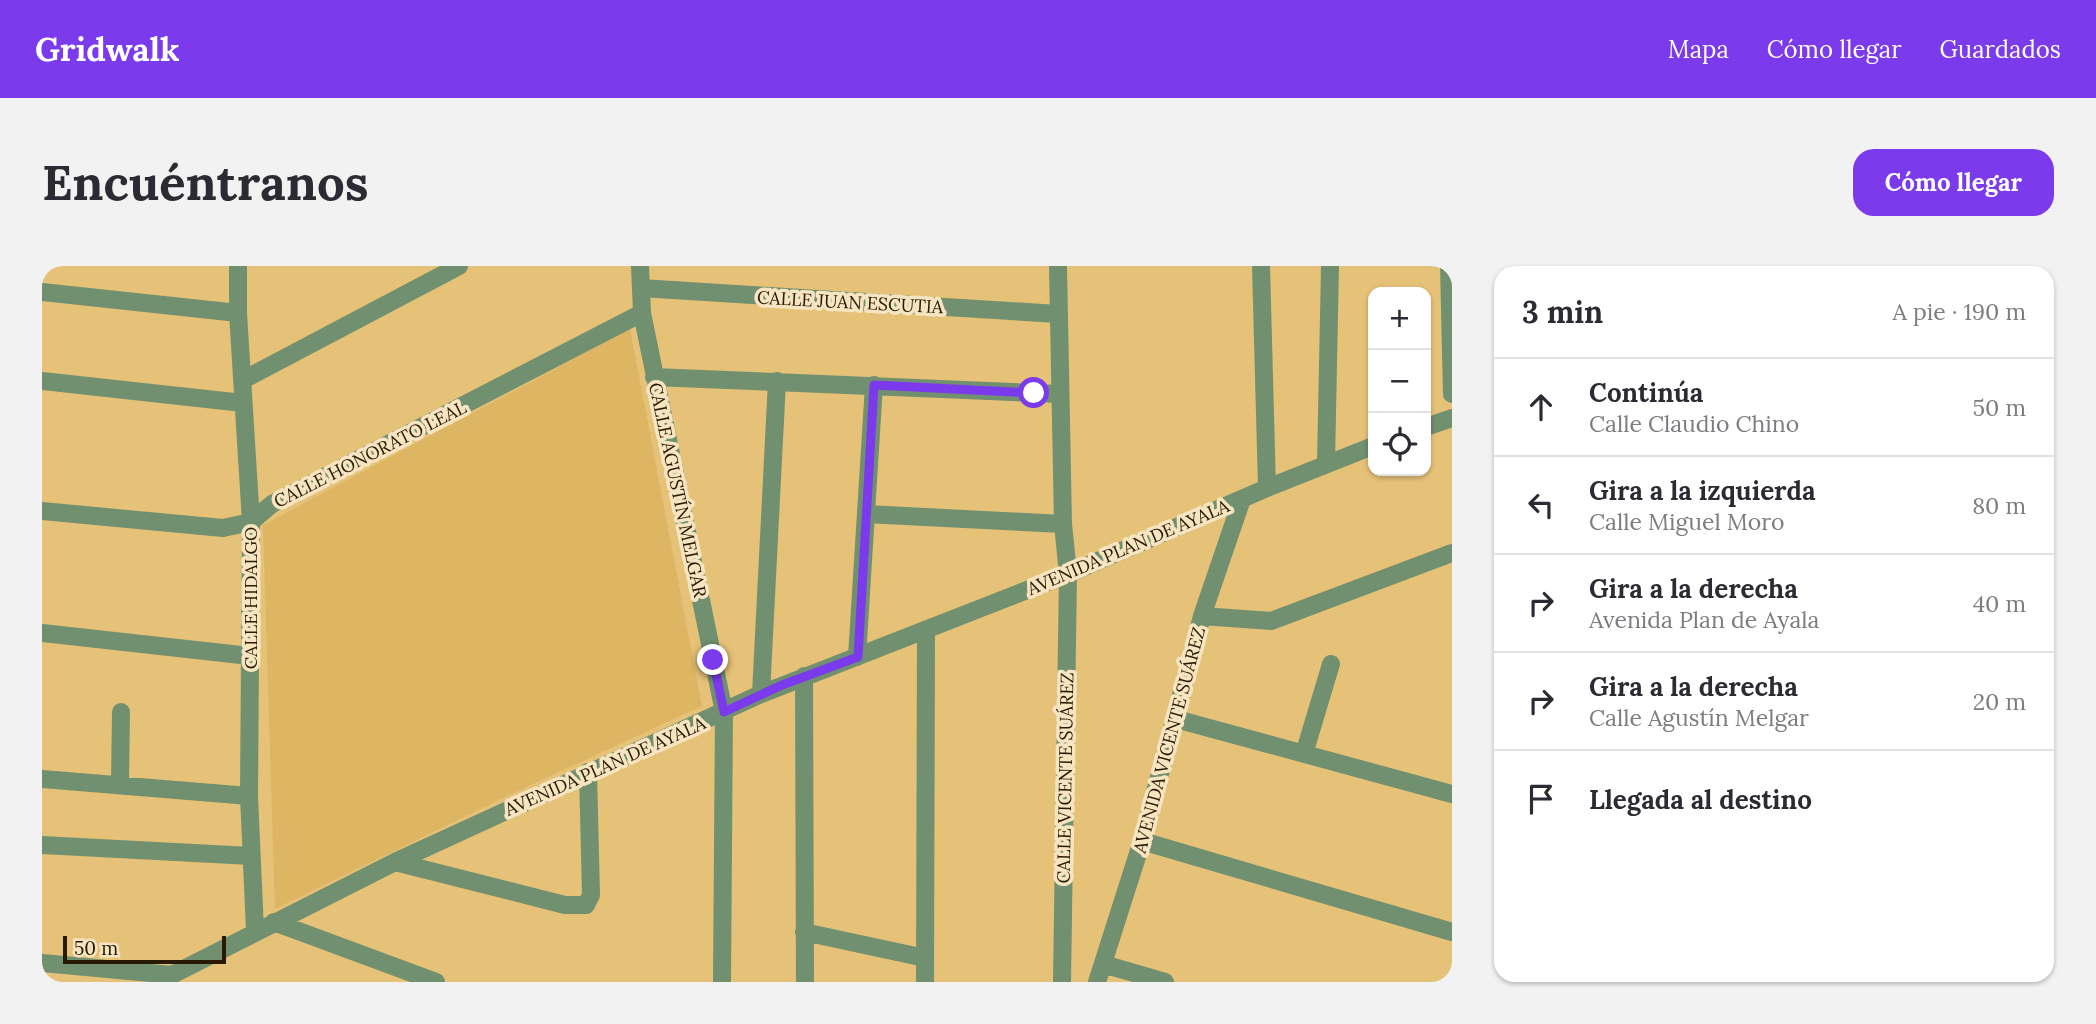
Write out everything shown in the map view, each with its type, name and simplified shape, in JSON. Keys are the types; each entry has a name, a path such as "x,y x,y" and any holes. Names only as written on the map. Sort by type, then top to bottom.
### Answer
{"street":[{"name":"CALLE HIDALGO","path":"238,266 238,313 251,522 249,796 255,931"},
{"path":"243,380 459,266"},
{"name":"CALLE AGUSTÍN MELGAR","path":"640,266 642,313 654,377 724,712 722,982"},
{"name":"CALLE VICENTE SUÁREZ","path":"1058,266 1063,524 1068,574 1062,982"},
{"path":"1261,266 1267,488"},
{"path":"1326,464 1330,266"},
{"path":"1450,273 1452,394"},
{"name":"CALLE JUAN ESCUTIA","path":"641,288 1058,314"},
{"path":"42,292 238,313"},
{"name":"CALLE HONORATO LEAL","path":"42,511 223,528 251,522 272,504 642,313"},
{"path":"654,377 1060,394"},
{"path":"42,381 243,403"},
{"path":"761,694 777,381"},
{"path":"858,657 874,385"},
{"path":"1431,425 1452,418"},
{"name":"AVENIDA PLAN DE AYALA","path":"165,979 395,862 761,694 1068,574 1267,488 1368,448"},
{"name":"AVENIDA VICENTE SUÁREZ","path":"1097,982 1142,841 1202,616 1242,499"},
{"path":"866,514 1063,524"},
{"path":"1202,616 1271,621 1452,553"},
{"path":"925,982 926,631"},
{"path":"42,633 250,656"},
{"path":"1304,754 1331,664"},
{"path":"804,676 805,982"},
{"path":"120,784 121,712"},
{"path":"1176,719 1452,794"},
{"path":"395,862 565,905 586,905 591,895 588,772"},
{"path":"42,779 249,796"},
{"path":"1142,841 1452,932"},
{"path":"42,845 251,856"},
{"path":"274,922 436,982"},
{"path":"804,932 925,958"},
{"path":"42,963 165,979"},
{"path":"1103,964 1165,982"}],"shaded area":[{"path":"630,329 702,706 520,790 275,909 263,525"}],"route":[{"path":"713,660 724,712 782,685 858,657 874,385 1034,393"}]}
